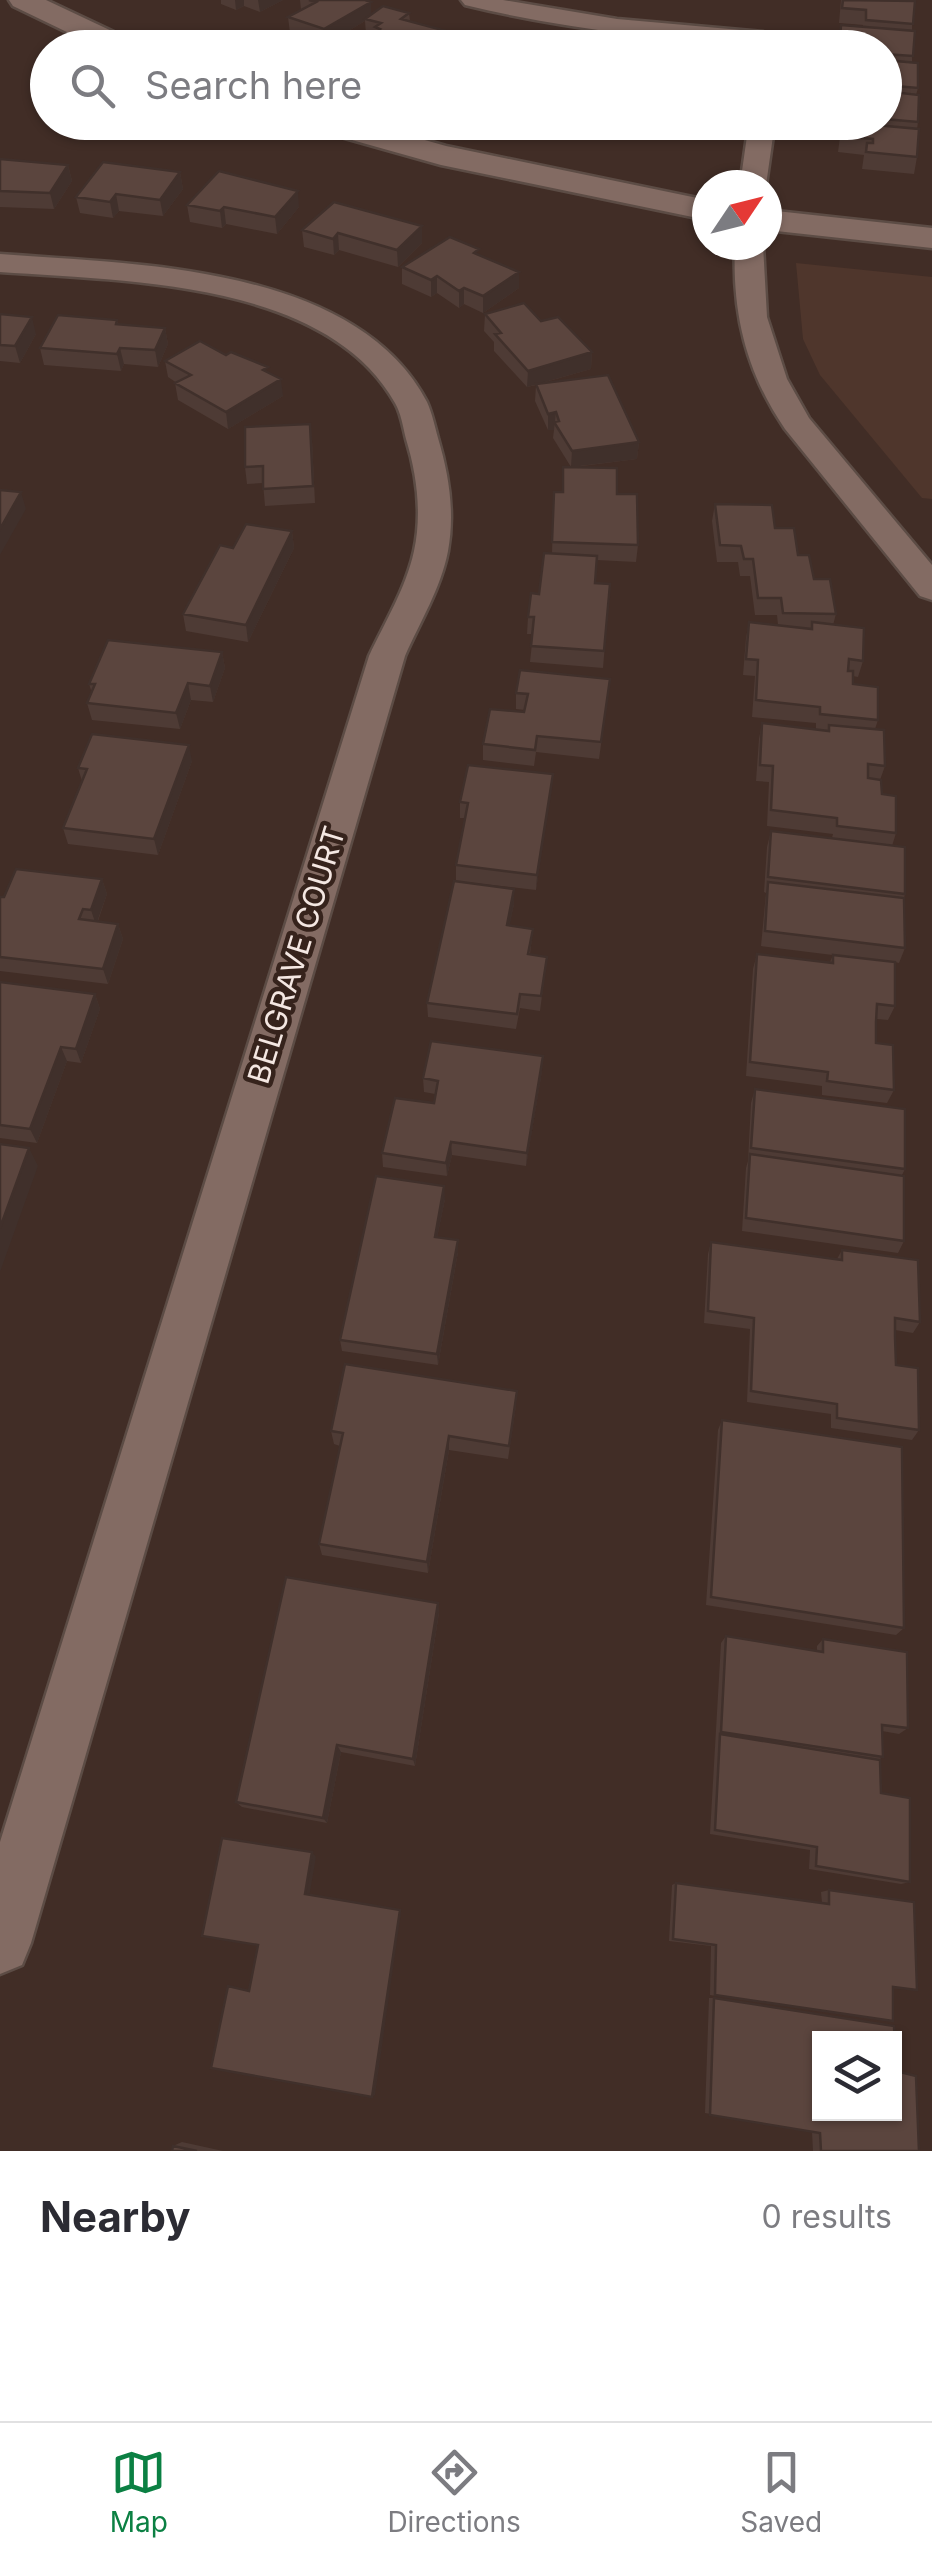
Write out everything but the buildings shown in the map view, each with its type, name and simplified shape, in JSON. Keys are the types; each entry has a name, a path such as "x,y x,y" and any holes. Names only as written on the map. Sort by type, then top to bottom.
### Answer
{"street":[{"path":"23,0 87,30"},
{"path":"473,0 559,18 696,30"},
{"path":"388,140 441,155 692,207"},
{"path":"756,170 760,140"},
{"path":"782,222 932,238"},
{"path":"748,260 747,294 754,341 778,393 796,422 932,588"},
{"name":"BELGRAVE COURT","path":"0,263 206,282 276,300 345,331 391,369 426,432 433,490 431,554 386,656 0,1943"}],"shaded area":[{"path":"796,263 932,277 932,499 922,498 820,375 803,339"}]}
